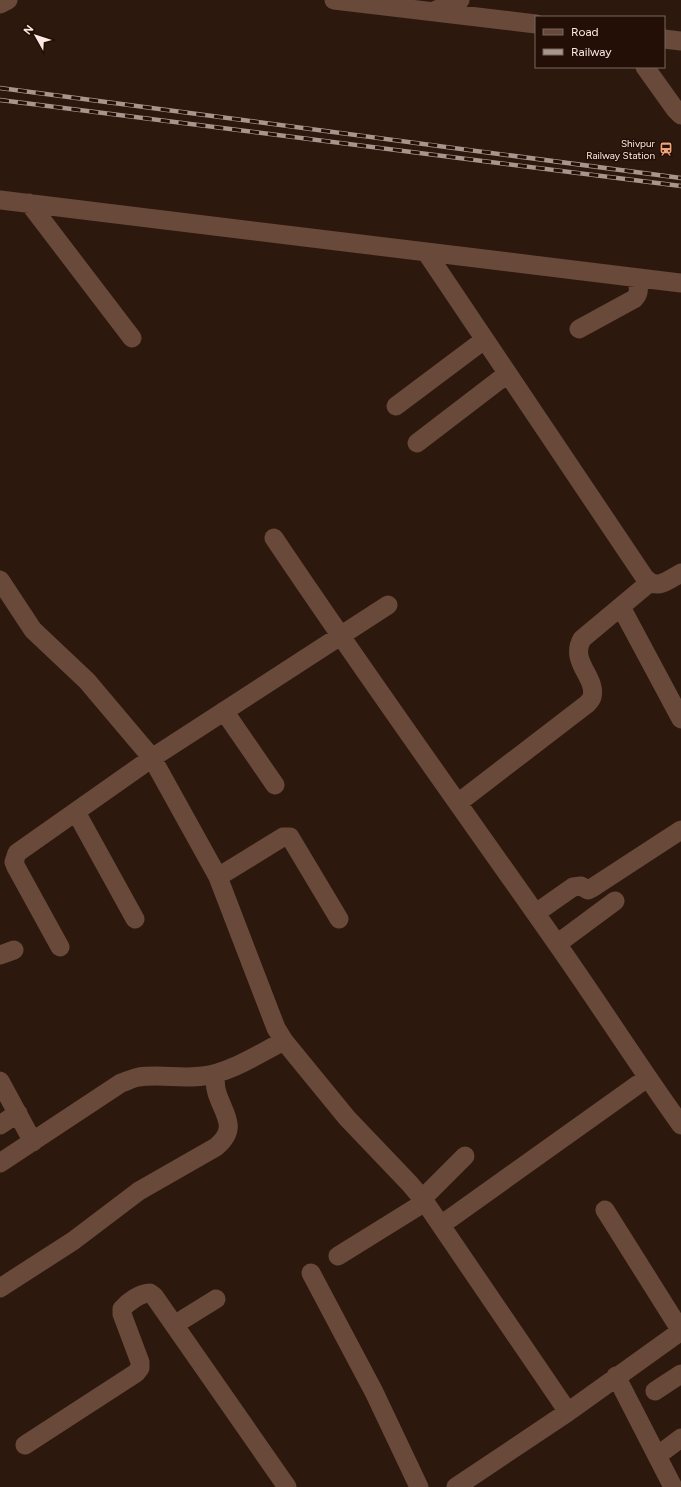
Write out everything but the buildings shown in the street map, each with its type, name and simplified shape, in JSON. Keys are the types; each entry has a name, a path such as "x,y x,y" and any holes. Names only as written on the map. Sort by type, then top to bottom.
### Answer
{"street":[{"path":"0,4 8,0"},
{"path":"334,0 535,24"},
{"path":"433,12 460,0"},
{"path":"665,39 681,41"},
{"path":"646,68 681,115"},
{"path":"0,200 681,283"},
{"path":"29,203 132,338"},
{"path":"426,252 484,340 650,583 655,585 661,584 681,573"},
{"path":"579,329 638,296 639,291 636,278"},
{"path":"396,406 484,340"},
{"path":"418,443 508,374"},
{"path":"274,538 340,636 536,913 647,1078 681,1125"},
{"path":"0,580 33,630 87,681 152,758 218,877 276,1028 284,1041 347,1118 424,1200 568,1412"},
{"path":"458,803 587,704 592,697 592,688 578,654 578,646 582,640 650,583"},
{"path":"60,947 14,862 17,853 152,758 388,604"},
{"path":"621,607 681,719"},
{"path":"224,711 275,785"},
{"path":"76,812 135,919"},
{"path":"536,913 573,886 581,886 588,890 592,888 681,830"},
{"path":"218,877 283,837 290,837 339,920"},
{"path":"557,944 615,901"},
{"path":"0,1163 121,1083 137,1078 152,1076 202,1076 216,1074 284,1041"},
{"path":"0,1288 73,1241 133,1194 216,1147 223,1141 227,1135 229,1126 226,1114 216,1092 216,1074"},
{"path":"441,1225 647,1078"},
{"path":"0,1081 33,1142"},
{"path":"0,1125 18,1114"},
{"path":"338,1256 424,1200 465,1156"},
{"path":"456,1487 568,1412 616,1376 681,1331 605,1210"},
{"path":"311,1274 374,1392 419,1487"},
{"path":"26,1445 136,1373 140,1368 140,1362 122,1314 122,1309 125,1305 145,1293 150,1292 287,1487"},
{"path":"174,1325 216,1299"},
{"path":"655,1392 681,1374"},
{"path":"616,1376 674,1487"},
{"path":"657,1456 681,1438"}],"railway":[{"path":"0,88 681,178"},
{"path":"0,100 681,186"}],"place":[{"name":"Shivpur Railway Station","path":"666,149"}]}
